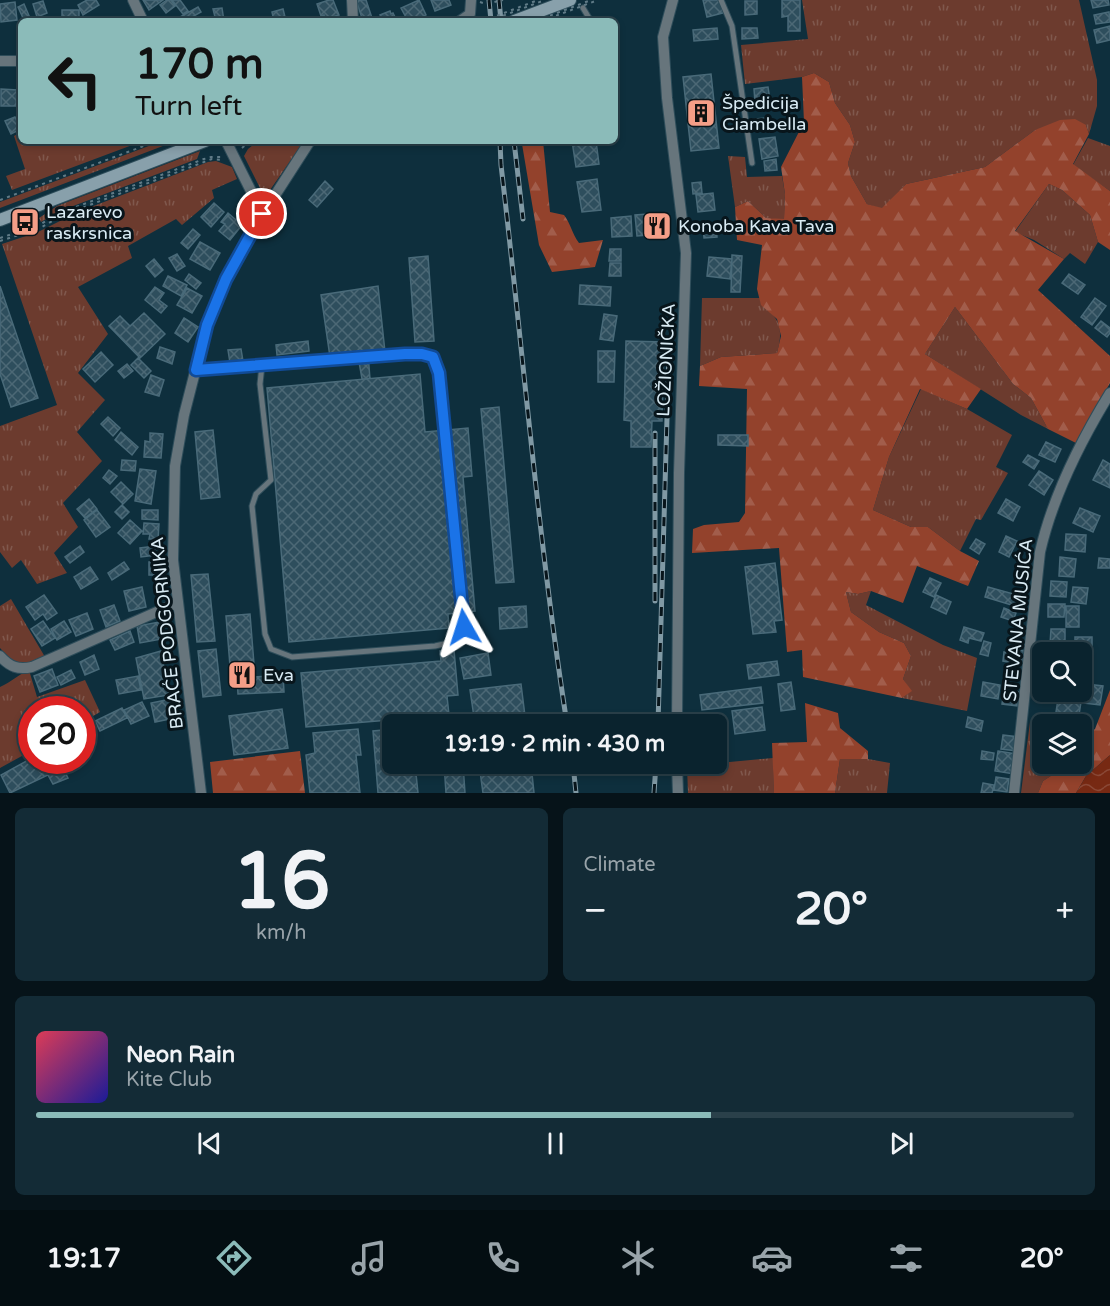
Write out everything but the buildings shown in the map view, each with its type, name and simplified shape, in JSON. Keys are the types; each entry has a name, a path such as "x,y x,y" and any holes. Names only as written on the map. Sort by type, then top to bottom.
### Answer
{"street":[{"path":"133,0 142,18"},
{"path":"352,0 352,18"},
{"path":"522,18 570,0"},
{"name":"LOŽIONIČKA","path":"673,0 663,37 667,98 686,253 679,473 677,714"},
{"path":"465,18 470,14 471,2"},
{"path":"0,61 18,61"},
{"path":"0,220 197,144"},
{"path":"228,144 260,207 261,218"},
{"name":"BRAĆE PODGORNIKA","path":"201,793 173,560 175,466 184,415 207,325 226,279 308,144"},
{"name":"STEVANA MUSIĆA","path":"1014,793 1026,701 1040,552 1046,524 1079,447 1110,393"},
{"path":"0,656 11,666 21,669 32,667 177,603"},
{"path":"677,774 678,793"}],"lane":[{"path":"722,0 732,26 752,163"},
{"path":"583,8 589,18"},
{"path":"196,370 405,354 422,354 433,357 439,373 464,627 462,640 435,646 292,657 271,649 265,634 252,506 256,494 271,480 260,384 262,365"}],"path":[{"path":"471,2 486,4 503,0"},
{"path":"491,18 538,0"},
{"path":"497,18 545,0"},
{"path":"544,18 591,0"},
{"path":"550,18 598,0"},
{"path":"0,200 150,144"},
{"path":"0,240 40,228 63,215 205,162 214,159 224,160 234,156 248,144"}],"green space":[{"path":"802,0 1079,0 1097,80 1097,106 1089,134 1086,125 1035,130 985,167 906,184 882,209 867,204 851,176 848,163 855,142 850,125 835,103 829,82 814,73 802,77 745,84 741,45 808,39"},
{"path":"814,73 829,82 835,103 850,125 855,142 848,163 851,176 867,204 882,208 906,184 985,167 1035,130 1060,120 1075,119 1086,125 1089,134 1073,164 1110,191 1110,250 1098,242 1090,215 1062,190 1049,184 1015,231 1064,259 1038,290 1110,356 1110,383 1076,443 1048,429 1031,398 1013,384 955,307 925,354 981,389 967,409 920,389 889,457 873,510 911,527 928,527 960,551 979,561 968,586 917,566 903,603 871,591 858,594 846,592 851,612 879,632 904,643 911,656 903,679 912,691 902,698 803,677 802,650 787,652 779,548 692,553 693,529 704,525 739,522 745,513 747,389 699,386 700,366 721,357 777,353 781,336 777,319 761,305 757,289 762,245 737,240 735,207 748,201 766,218 784,219 785,194 781,167 804,122 802,77"},
{"path":"18,134 18,144 135,144 12,190 6,176 25,169 14,136"},
{"path":"1088,138 1110,146 1110,191 1073,165"},
{"path":"154,144 168,144 0,208 0,202"},
{"path":"254,144 302,144 270,190 261,190 244,156"},
{"path":"522,144 543,144 550,212 564,215 579,243 603,240 595,267 552,272 539,245"},
{"path":"200,151 197,159 60,211 41,222 39,218 57,206"},
{"path":"728,156 745,157 747,177 782,176 785,194 784,220 766,218 748,201 735,207"},
{"path":"216,161 232,167 237,179 212,190 214,198 182,225 176,219 128,246 132,258 78,287 108,334 78,373 105,400 77,432 102,461 63,503 78,527 54,553 67,573 37,584 21,560 12,568 0,552 0,426 57,405 2,244 38,232 78,212 208,162"},
{"path":"1049,184 1062,190 1090,215 1098,242 1085,264 1070,253 1064,259 1034,240 1015,232"},
{"path":"702,298 760,298 762,305 778,322 780,337 777,353 721,357 700,366"},
{"path":"955,307 1013,384 1031,398 1048,429 1021,415 925,354"},
{"path":"921,389 967,409 1012,435 996,467 1008,473 981,520 976,519 960,551 928,527 911,527 873,510 889,457"},
{"path":"871,591 866,605 943,645 977,658 967,711 902,698 911,691 903,679 911,656 904,643 879,632 851,612 846,592 858,594"},
{"path":"11,599 45,657 20,663 11,659 0,648 0,606"},
{"path":"29,670 37,696 18,696 18,758 0,768 0,687"},
{"path":"85,680 92,696 40,696"},
{"path":"1110,690 1110,755 1092,771 1092,731 1095,729"},
{"path":"805,703 838,713 840,728 868,751 868,759 840,759 835,793 774,793 772,743 807,742"},
{"path":"1030,722 1032,722 1032,774 1054,774 1043,781 1038,793 1021,793"},
{"path":"300,751 305,793 213,793 210,762"},
{"path":"773,758 774,793 688,793 687,774 727,774 727,762"},
{"path":"840,759 868,759 890,763 887,793 835,793"},
{"path":"1054,774 1088,774 1076,793 1038,793 1043,781"}],"water":[{"path":"1110,755 1110,793 1076,793 1086,776 1092,774 1092,771"}],"railway":[{"path":"489,0 491,18"},
{"path":"499,0 501,18"},
{"path":"500,144 539,515 566,714"},
{"path":"514,144 523,219"},
{"path":"658,714 669,350"},
{"path":"655,433 655,601"},
{"path":"574,774 576,793"},
{"path":"654,793 655,774"}],"place":[{"name":"Špedicija Ciambella","path":"701,113"},
{"name":"Lazarevo raskrsnica","path":"25,222"},
{"name":"Konoba Kava Tava","path":"657,226"},
{"name":"Eva","path":"242,675"}],"route":[{"path":"262,214 226,279 207,325 196,370 405,354 422,354 433,357 439,373 464,627"}]}
